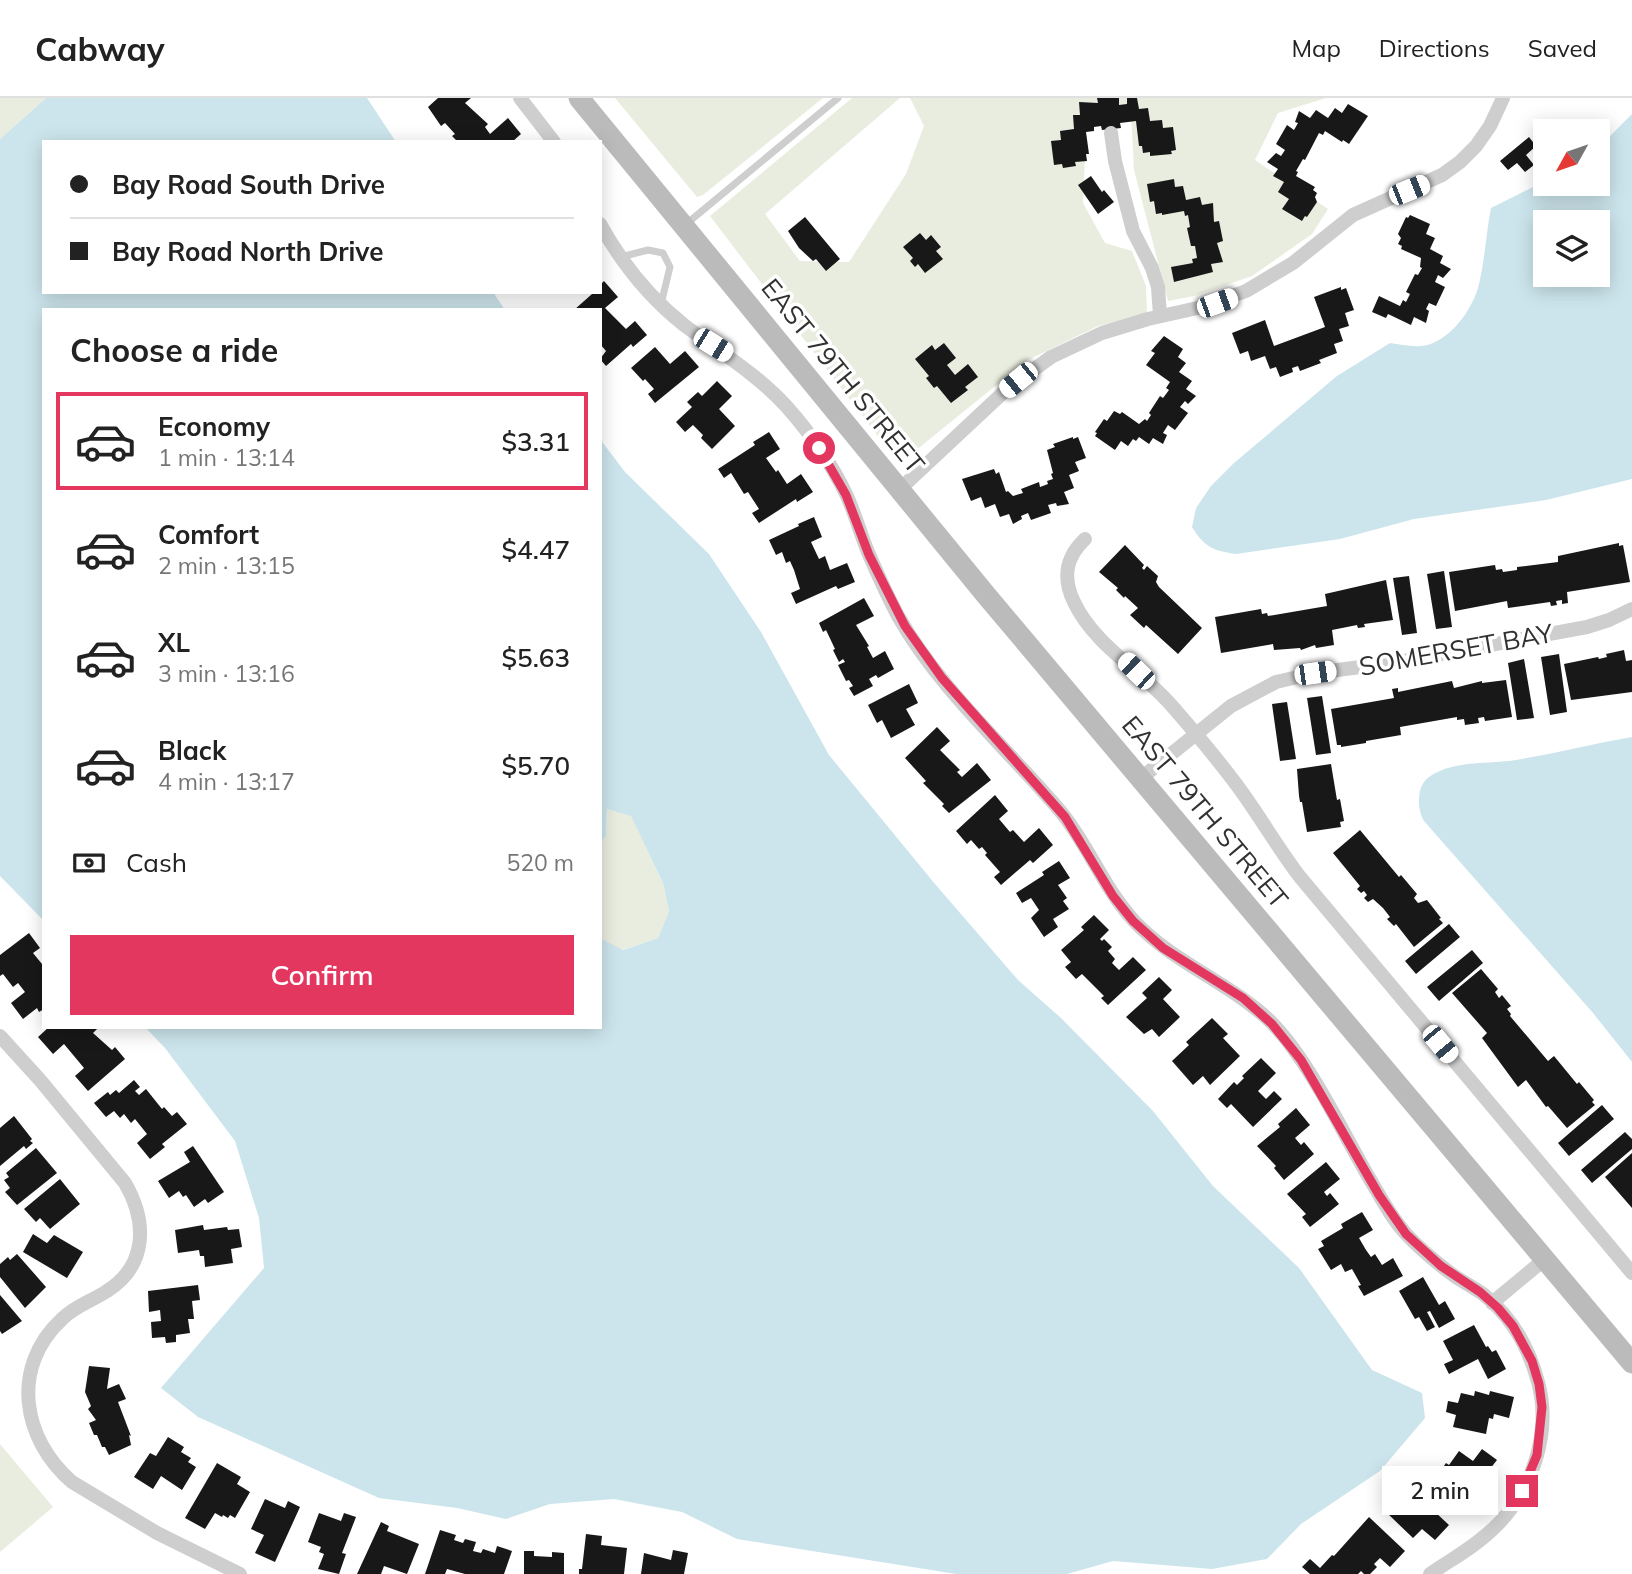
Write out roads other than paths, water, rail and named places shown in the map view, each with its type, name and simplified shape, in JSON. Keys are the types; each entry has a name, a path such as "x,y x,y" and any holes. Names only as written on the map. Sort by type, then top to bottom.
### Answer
{"street":[{"path":"520,98 552,140"},
{"name":"EAST 79TH STREET","path":"579,98 899,490 1632,1363"},
{"path":"899,490 1031,370 1087,339 1160,316 1202,307 1246,291 1293,263 1353,215 1442,175 1476,146 1490,126 1503,98"},
{"path":"1111,133 1115,161 1133,232 1152,268 1158,287 1160,316"},
{"path":"602,227 640,283 661,304 685,326 739,363 774,393 810,435 846,495 869,555 905,626 953,690 1065,817 1104,883 1133,921 1175,957 1243,998 1272,1024 1301,1060 1379,1195 1406,1234 1441,1266 1492,1303 1513,1326 1529,1354 1540,1391 1541,1430 1532,1470 1514,1505 1487,1534 1430,1574"},
{"path":"1085,539 1074,550 1068,569 1068,588 1074,603 1101,638 1171,704 1234,781 1276,847 1300,877 1632,1273"},
{"name":"SOMERSET BAY","path":"1140,779 1245,697 1291,677 1398,662 1587,627 1632,609"},
{"path":"0,1036 125,1183 141,1220 139,1244 126,1274 108,1291 61,1319 46,1337 35,1358 29,1380 28,1403 38,1441 72,1482 157,1533 240,1574"},
{"path":"1492,1303 1545,1259"}],"lane":[{"path":"684,225 838,98"},
{"path":"621,257 648,250 663,253 668,258 670,267 661,304"}],"water":[{"path":"46,98 367,98 395,140 42,140 42,294 494,294 504,308 42,308 42,919 0,876 0,139"},
{"path":"1632,114 1632,479 1546,500 1414,519 1340,539 1236,554 1205,544 1192,527 1196,508 1211,486 1234,463 1337,376 1390,343 1428,345 1441,339 1456,326 1468,310 1479,284 1491,208 1533,187 1533,196 1610,196 1610,136"},
{"path":"602,442 625,472 709,554 761,632 829,755 935,884 1018,980 1061,1018 1153,1111 1213,1186 1299,1268 1372,1370 1422,1393 1425,1418 1380,1471 1301,1524 1267,1559 1212,1569 1113,1561 1067,1574 956,1574 737,1539 682,1512 614,1499 550,1504 506,1519 457,1508 379,1498 198,1417 161,1388 264,1268 259,1218 235,1141 165,1048 147,1029 602,1029 602,939 623,950 658,938 669,911 663,883 631,816 607,809 606,836 602,841"},
{"path":"1632,737 1632,1062 1593,1013 1424,821 1419,798 1425,781 1447,768 1524,759"}]}
